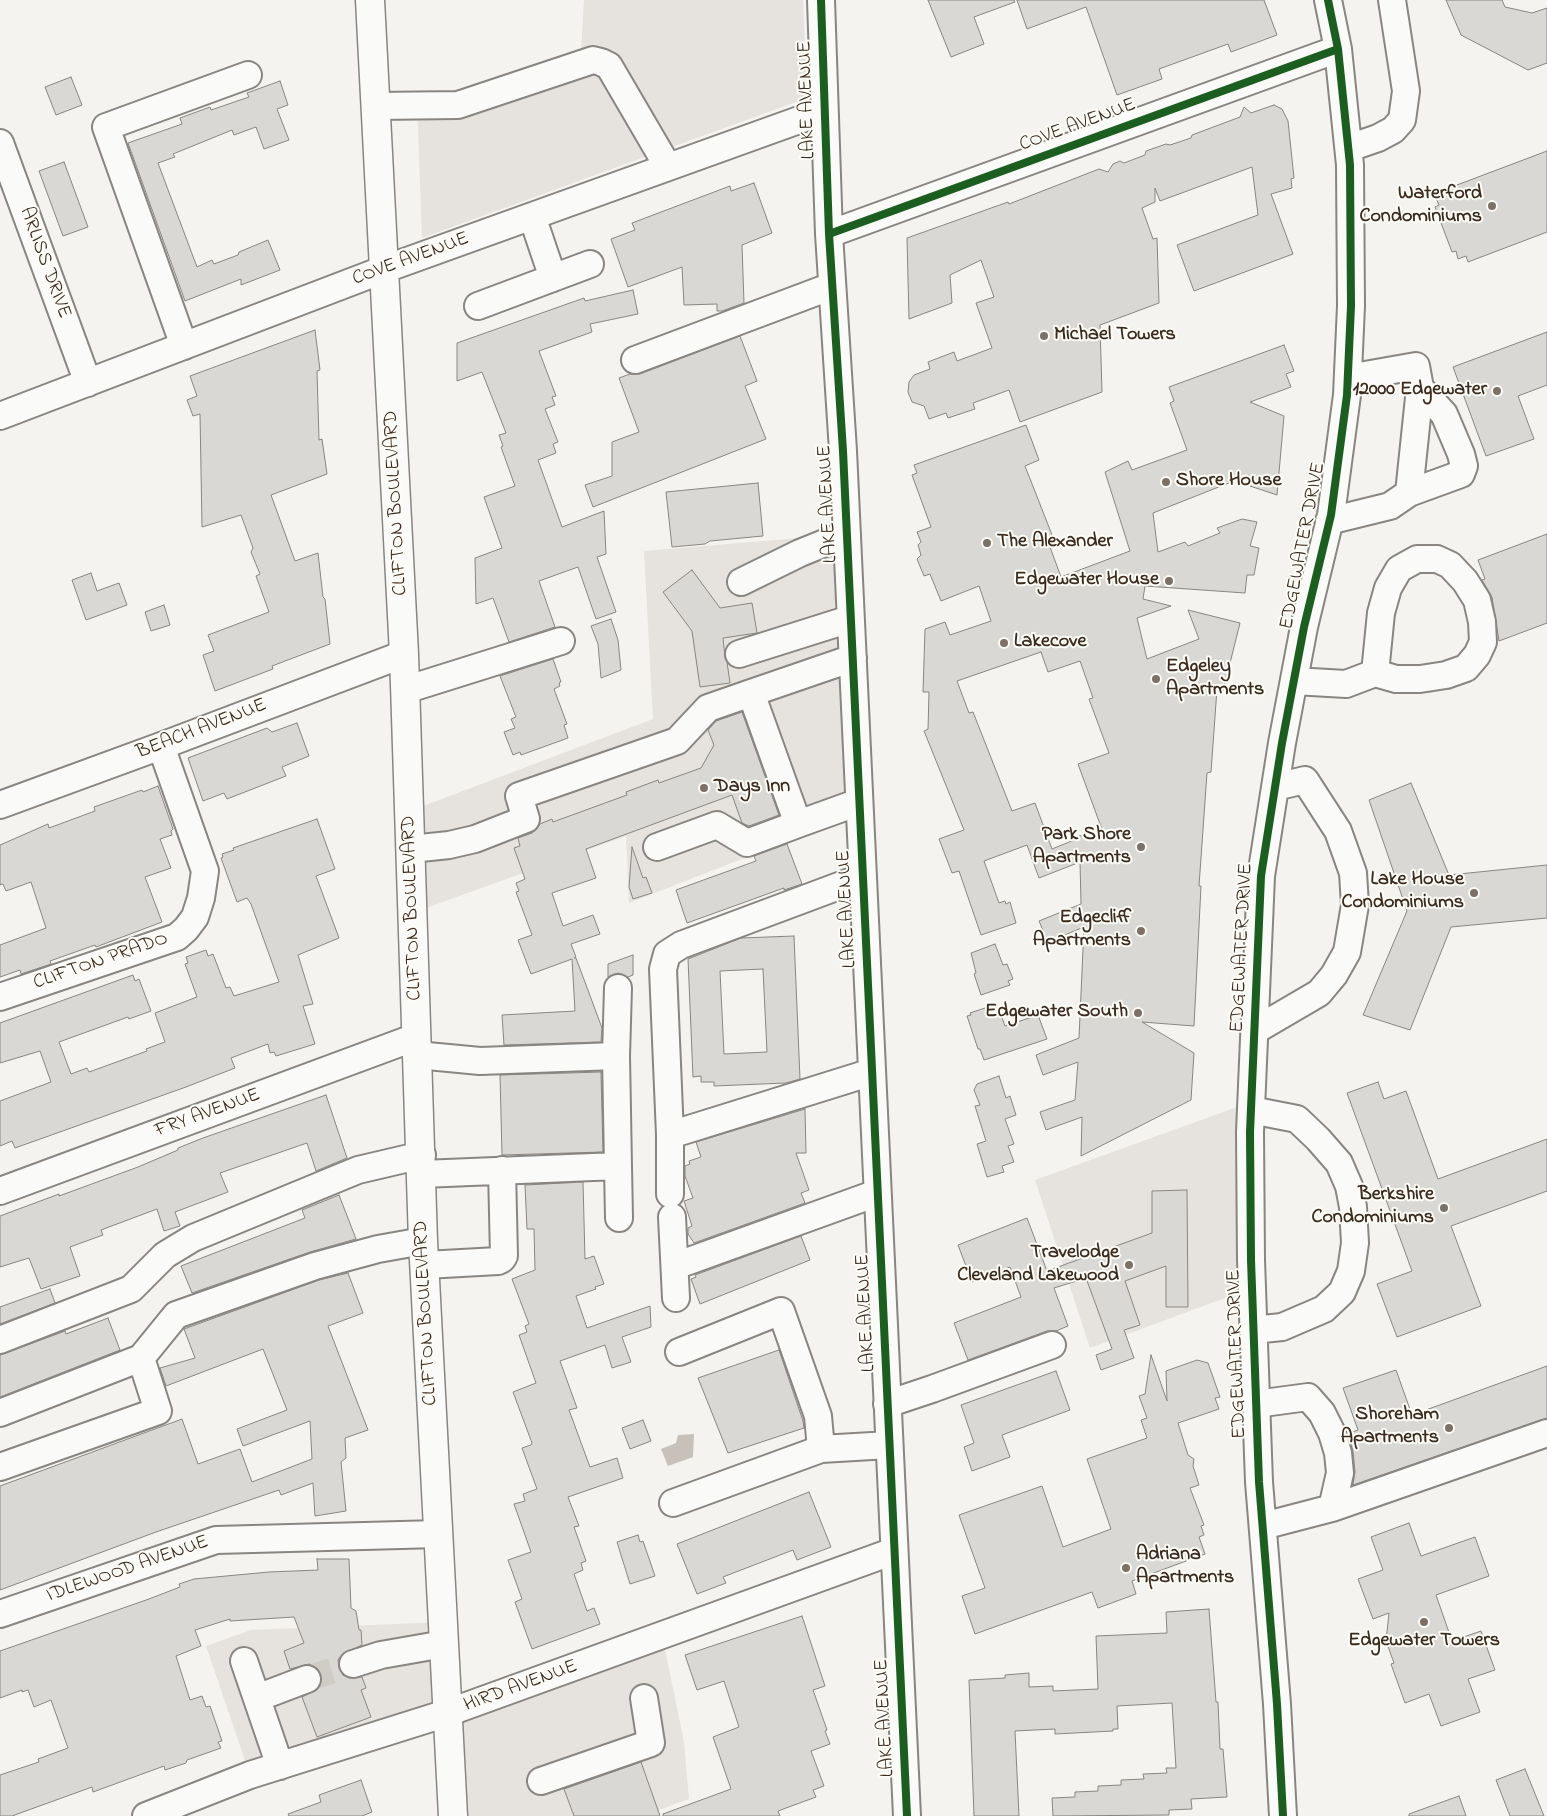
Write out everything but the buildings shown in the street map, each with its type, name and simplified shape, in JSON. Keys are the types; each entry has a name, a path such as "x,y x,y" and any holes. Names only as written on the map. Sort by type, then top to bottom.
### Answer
{"main road":[{"name":"CLIFTON BOULEVARD","path":"370,0 404,654 424,1253 453,1816"}],"street":[{"name":"LAKE AVENUE","path":"821,0 829,234 847,534 907,1816"},
{"name":"EDGEWATER DRIVE","path":"1283,1816 1277,1704 1259,1482 1251,1260 1251,1110 1261,876 1282,743 1304,628 1329,522 1347,395 1352,284 1350,165 1338,49 1328,0"},
{"path":"1348,148 1378,138 1393,130 1402,120 1406,91 1392,0"},
{"name":"COVE AVENUE","path":"829,234 1338,49"},
{"path":"376,106 458,105 593,60 609,66 668,167"},
{"path":"184,346 106,126 248,74"},
{"name":"COVE AVENUE","path":"0,416 385,269 824,111"},
{"name":"ARLISS DRIVE","path":"0,143 88,383"},
{"path":"532,216 553,278"},
{"path":"478,306 590,264"},
{"path":"636,360 832,286"},
{"path":"1348,378 1416,366 1420,388 1409,493"},
{"path":"1329,522 1390,506 1409,493 1461,474 1464,466 1461,454 1444,414 1420,388"},
{"path":"741,582 847,534"},
{"path":"1294,681 1346,684 1375,673 1396,679 1420,679 1446,675 1466,668 1477,654 1483,642 1482,622 1477,600 1465,581 1450,565 1437,559 1417,560 1399,569 1388,588 1380,614 1375,673"},
{"path":"740,654 850,619"},
{"path":"405,690 561,641"},
{"name":"BEACH AVENUE","path":"0,805 404,654"},
{"path":"411,849 449,845 475,839 526,819 518,796 677,741 708,708 853,658"},
{"path":"751,693 798,824"},
{"name":"CLIFTON PRADO","path":"0,997 177,937 195,917 201,898 205,871 198,846 161,746"},
{"path":"1254,1031 1319,992 1334,975 1347,952 1355,905 1353,873 1338,832 1305,780 1276,787"},
{"path":"657,847 718,825 748,843 859,802"},
{"path":"676,1298 663,969 667,954 681,945 863,877"},
{"path":"618,988 616,1056 618,1218"},
{"path":"417,1046 480,1060 616,1056"},
{"name":"FRY AVENUE","path":"0,1191 417,1046"},
{"path":"670,1135 872,1072"},
{"path":"1251,1110 1297,1119 1339,1163 1349,1186 1356,1243 1350,1271 1342,1292 1324,1309 1282,1327 1253,1330"},
{"path":"0,1340 131,1289 165,1255 193,1238 358,1170 422,1164 502,1170 618,1166"},
{"path":"0,1413 141,1358 176,1315 316,1266 378,1249 498,1261 504,1256 502,1170"},
{"path":"675,1266 877,1193"},
{"path":"679,1352 781,1311 818,1416 821,1449"},
{"path":"887,1404 1052,1345"},
{"path":"0,1467 158,1411 141,1358"},
{"path":"1256,1404 1308,1397 1322,1413 1332,1432 1338,1453 1340,1473 1332,1508"},
{"path":"1263,1526 1332,1508 1547,1433"},
{"path":"673,1503 821,1449 889,1445"},
{"name":"IDLEWOOD AVENUE","path":"0,1614 216,1540 438,1534"},
{"name":"HIRD AVENUE","path":"146,1816 250,1775 447,1713 894,1551"},
{"path":"353,1664 381,1655 444,1644"},
{"path":"244,1661 280,1766"},
{"path":"257,1698 307,1679"},
{"path":"541,1781 651,1743 644,1698"}],"shaded area":[{"path":"584,0 803,0 807,98 422,238 417,101 457,97 581,52"},
{"path":"847,534 860,813 629,903 626,836 412,913 410,811 653,719 644,551"},
{"path":"1251,1102 1252,1288 1090,1348 1035,1180"},
{"path":"694,1434 693,1457 668,1466 661,1449 676,1443 678,1435"},
{"path":"442,1622 447,1713 662,1635 684,1742 689,1799 648,1814 648,1816 453,1816 447,1714 250,1775 206,1646 251,1630"}],"tunnel":[{"path":"307,1679 353,1664"}],"cycle path":[{"path":"821,0 829,234 843,451 907,1816"},
{"path":"1283,1816 1277,1704 1259,1482 1251,1260 1250,1132 1261,876 1282,743 1304,627 1331,515 1347,395 1351,306 1350,165 1338,49 1328,0"},
{"path":"829,234 1338,49"}],"place":[{"name":"Waterford Condominiums","path":"1492,206"},
{"name":"Michael Towers","path":"1044,336"},
{"name":"12000 Edgewater","path":"1497,391"},
{"name":"Shore House","path":"1166,482"},
{"name":"The Alexander","path":"987,543"},
{"name":"Edgewater House","path":"1169,581"},
{"name":"Lakecove","path":"1004,643"},
{"name":"Edgeley Apartments","path":"1156,679"},
{"name":"Days Inn","path":"704,788"},
{"name":"Park Shore Apartments","path":"1141,847"},
{"name":"Lake House Condominiums","path":"1474,893"},
{"name":"Edgecliff Apartments","path":"1141,931"},
{"name":"Edgewater South","path":"1138,1013"},
{"name":"Berkshire Condominiums","path":"1444,1208"},
{"name":"Travelodge Cleveland Lakewood","path":"1129,1265"},
{"name":"Shoreham Apartments","path":"1449,1428"},
{"name":"Adriana Apartments","path":"1126,1568"},
{"name":"Edgewater Towers","path":"1424,1622"}]}
